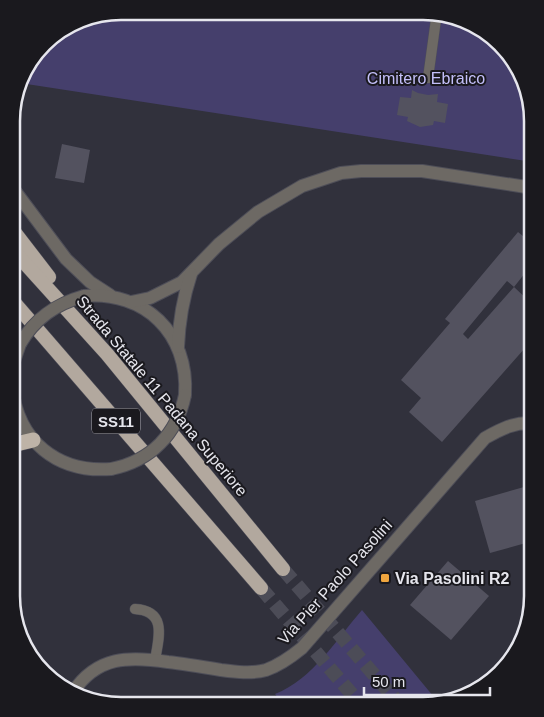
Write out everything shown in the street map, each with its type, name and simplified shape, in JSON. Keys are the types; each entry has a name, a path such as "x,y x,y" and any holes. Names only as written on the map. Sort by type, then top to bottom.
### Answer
{"highway":[{"path":"20,240 107,354"},
{"name":"Strada Statale 11 Padana Superiore","path":"20,258 107,354 283,569"},
{"name":"SS11","path":"20,309 261,588"},
{"path":"20,443 33,440"}],"street":[{"path":"131,302 162,293 182,282 219,244 258,212 302,186 341,173 361,171 422,172 524,187"},
{"path":"20,197 72,265 90,282 113,296 146,309 158,319 170,332 178,347 185,370 185,395 177,421 161,444 141,459 128,465 111,469 88,469 71,465 46,452 33,440 20,419"},
{"path":"178,347 179,324 186,288 191,274"},
{"path":"20,344 30,328 47,312 67,301 84,296 113,296"},
{"name":"Via Pier Paolo Pasolini","path":"77,687 89,674 106,663 124,658 142,658 246,673 265,670 283,662 302,648 485,438 503,428 524,423"}],"lane":[{"path":"428,78 437,21"},
{"path":"135,609 144,609 153,614 159,622 155,660"}],"green space":[{"name":"Cimitero Ebraico","path":"423,20 449,23 468,30 490,45 499,54 514,76 519,88 523,108 524,161 27,84 41,59 59,41 88,25 108,21"},
{"path":"362,610 433,696 277,697 275,694 301,679 333,646"}],"building":[{"path":"412,90 428,95 438,94 437,102 448,104 445,123 434,121 433,125 420,127 407,121 408,117 397,115 400,97 411,98"},
{"path":"62,144 90,150 84,183 55,178"},
{"path":"518,232 524,237 524,274 514,287 524,296 524,349 442,442 409,412 421,398 401,380 450,323 445,319","holes":["507,281 514,287 468,339 463,334"]},
{"path":"524,487 524,544 490,553 475,501"},
{"path":"448,561 489,596 451,640 410,605"}],"tunnel":[{"path":"283,569 393,697"},
{"path":"261,588 354,697"}],"place":[{"name":"Via Pasolini R2","path":"385,578"}]}
